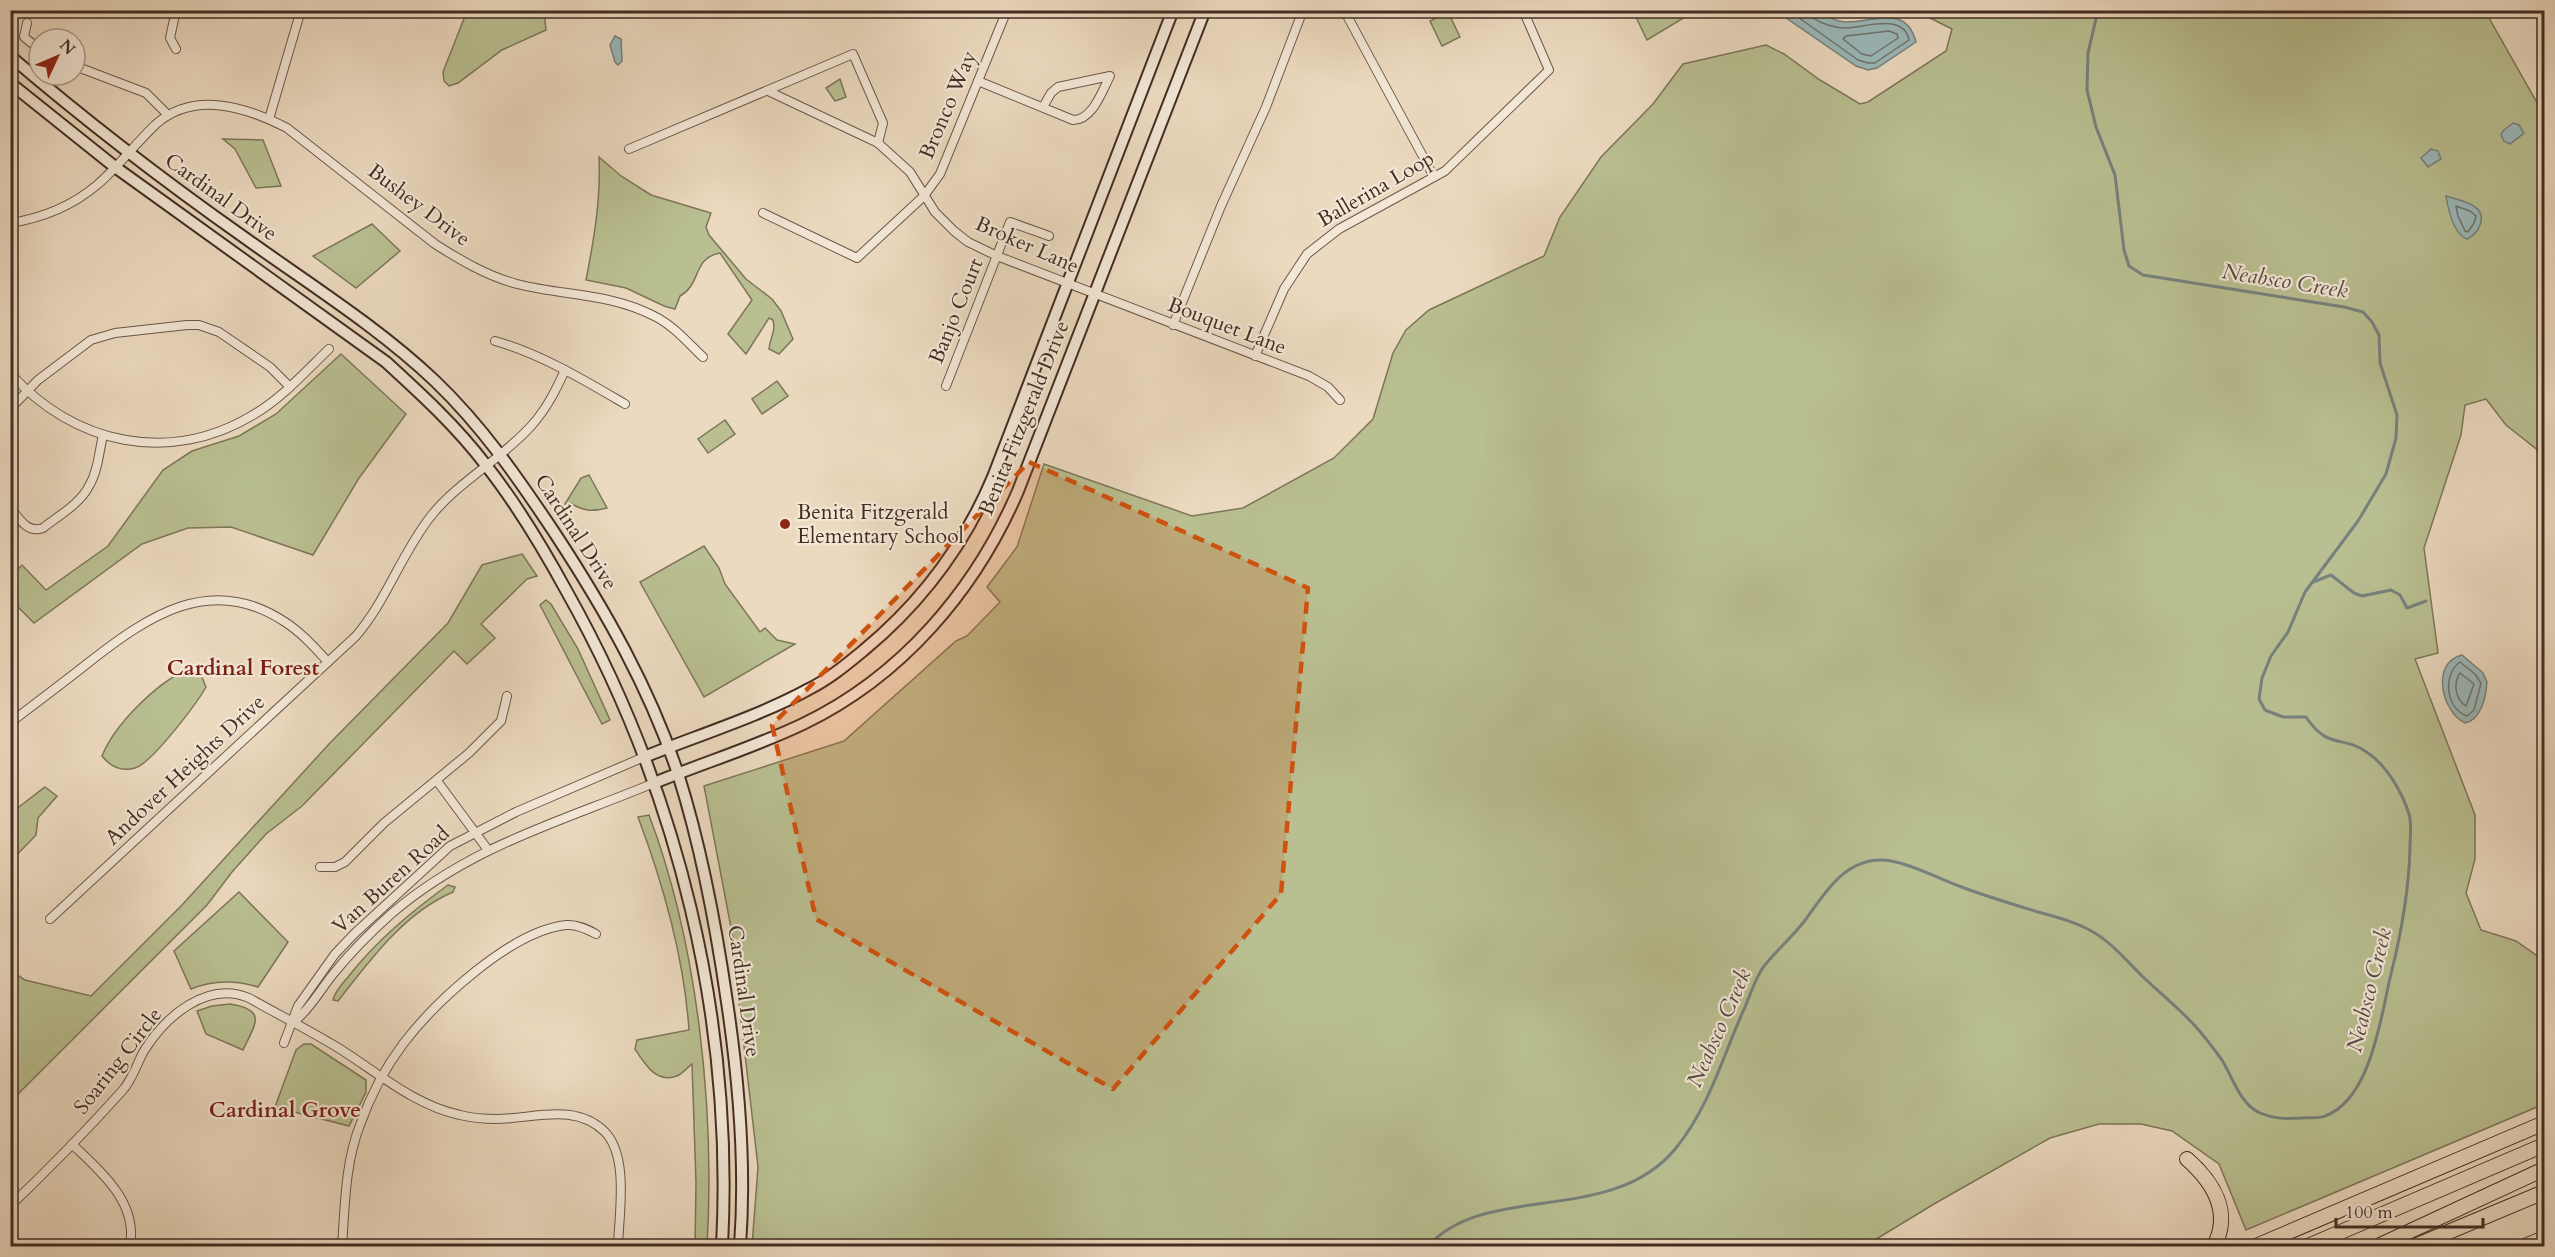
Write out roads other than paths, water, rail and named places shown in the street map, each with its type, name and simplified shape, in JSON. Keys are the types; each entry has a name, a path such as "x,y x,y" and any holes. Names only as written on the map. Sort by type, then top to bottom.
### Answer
{"highway":[{"path":"2256,1246 2544,1123"},
{"path":"2308,1246 2544,1145"},
{"path":"2187,1159 2205,1176 2219,1200 2222,1228 2214,1246"},
{"path":"2378,1246 2544,1168"},
{"path":"2415,1246 2544,1192"},
{"path":"2525,1246 2544,1238"}],"main road":[{"name":"Benita Fitzgerald Drive","path":"644,757 808,690 831,675 878,638 921,596 954,553 982,501 1173,10"},
{"name":"Benita Fitzgerald Drive","path":"654,783 782,734 825,713 881,674 944,613 982,563 1008,516 1205,10"},
{"name":"Cardinal Drive","path":"10,56 128,153 404,353 463,409 501,454 597,600 633,668 668,747 678,774 705,874 730,1019 739,1113 740,1246"},
{"name":"Cardinal Drive","path":"10,83 115,167 386,362 446,419 487,465 537,540 606,665 644,757 654,783 694,924 710,1013 720,1109 722,1246"}],"street":[{"path":"176,10 170,29 170,38 176,49"},
{"path":"269,119 301,10"},
{"name":"Bronco Way","path":"763,213 857,258 924,196 945,164 1006,10"},
{"path":"1173,325 1216,216 1266,107 1303,10"},
{"path":"1344,10 1434,177"},
{"name":"Ballerina Loop","path":"1255,356 1284,289 1307,254 1339,229 1450,166 1550,70 1523,10"},
{"path":"27,22 24,37 27,39"},
{"path":"629,149 854,54 883,123 878,143"},
{"path":"87,71 146,93 168,115"},
{"path":"978,81 1073,120 1083,118 1090,112 1110,76 1058,87 1051,93 1043,107"},
{"name":"Broker Lane","path":"768,91 878,143 910,172 935,212 968,242 1095,295"},
{"name":"Bushey Drive","path":"10,223 30,220 66,206 98,184 168,115 191,106 210,105 243,110 269,119 305,140 435,244 482,271 518,284 625,303 666,322 704,357"},
{"name":"Banjo Court","path":"946,386 1010,222 1049,236"},
{"name":"Bouquet Lane","path":"1095,295 1321,382 1340,400"},
{"path":"10,409 38,380 90,340 115,333 187,325 219,332 270,367 290,387"},
{"path":"495,341 519,348 565,370 626,404"},
{"path":"10,373 27,392 63,418 103,435 163,443 204,437 255,414 290,387 328,349"},
{"name":"Andover Heights Drive","path":"50,919 328,662 370,620 419,532 432,515 447,499 533,424 545,408 565,370"},
{"path":"10,507 27,528 33,530 43,528 82,497 88,488 93,478 103,435"},
{"path":"15,719 131,629 168,610 198,602 232,602 268,612 294,628 328,662"},
{"path":"320,867 334,867 345,862 384,823 437,781 496,727 504,713 507,696"},
{"name":"Van Buren Road","path":"284,1043 298,1006 305,995 354,934 450,846 475,832 644,757"},
{"path":"437,781 488,850"},
{"name":"Van Buren Road","path":"292,1023 305,1013 354,950 391,914 454,867 488,850 654,783"},
{"path":"342,1246 347,1180 356,1137 382,1077 420,1024 442,1000 482,967 535,934 551,928 576,925 596,934"},
{"name":"Soaring Circle","path":"10,1206 125,1088 155,1035 193,1002 204,997 233,993 249,998 435,1107 456,1114 497,1119 568,1113 592,1121 606,1133 619,1158 618,1246"},
{"name":"Soaring Circle","path":"72,1144 113,1184 123,1202 129,1220 130,1246"}],"water":[{"path":"1810,10 1845,22 1877,18 1897,19 1911,30 1916,42 1877,68 1868,70 1856,66 1776,11"},
{"path":"615,36 621,39 622,61 618,65 610,45"},
{"path":"2513,123 2519,125 2524,133 2510,144 2504,141 2501,135"},
{"path":"2431,149 2438,151 2441,159 2428,167 2421,158"},
{"path":"2446,196 2471,204 2480,212 2479,227 2475,234 2467,239 2458,232 2455,226"},
{"path":"2462,655 2483,673 2487,682 2484,701 2479,713 2465,723 2450,709 2443,688 2446,667 2452,660"}],"waterway":[{"name":"Neabsco Creek","path":"1428,1246 1453,1226 1483,1214 1585,1197 1619,1188 1649,1172 1676,1148 1698,1115 1762,969 1801,926 1828,889 1846,872 1868,861 1890,861 1910,866 1950,883 2073,923 2100,936 2196,1027 2222,1060 2242,1097 2260,1113 2285,1118 2323,1117 2340,1107 2353,1093 2363,1076 2377,1035 2401,930 2409,864 2411,826 2409,814 2393,780 2375,758 2359,747 2322,734 2306,717 2283,717 2265,710 2259,699 2262,678 2271,656 2288,632 2305,592 2358,521 2386,474 2396,438 2397,415 2380,363 2379,335 2363,312 2143,275 2129,266 2124,250 2115,175 2096,127 2087,90 2088,53 2098,10"},
{"path":"2313,582 2331,575 2354,593 2362,596 2391,590 2400,595 2407,608 2426,601"}],"place":[{"name":"Benita Fitzgerald Elementary School","path":"785,524"}],"district":[{"name":"Cardinal Forest","path":"243,668"},
{"name":"Cardinal Grove","path":"285,1110"}]}
